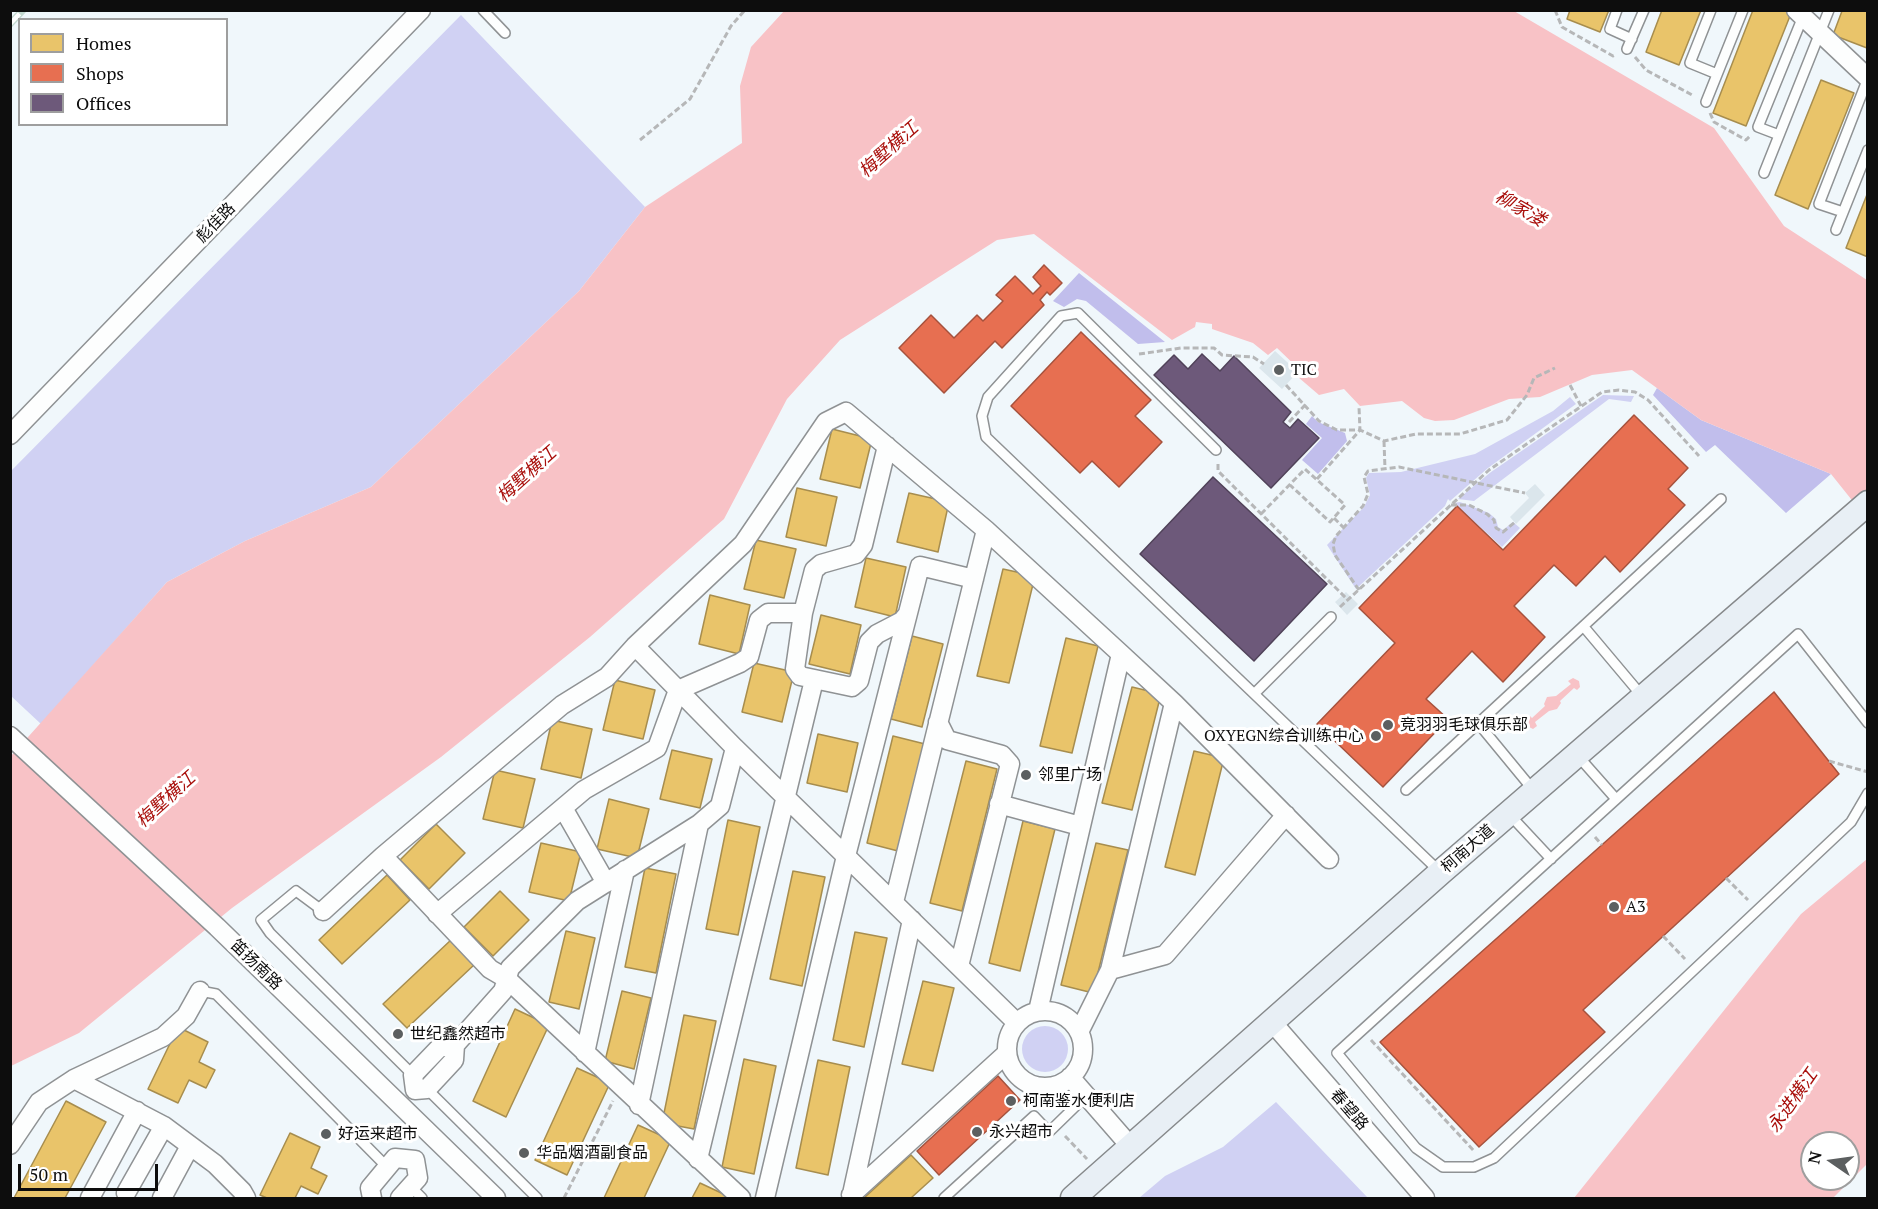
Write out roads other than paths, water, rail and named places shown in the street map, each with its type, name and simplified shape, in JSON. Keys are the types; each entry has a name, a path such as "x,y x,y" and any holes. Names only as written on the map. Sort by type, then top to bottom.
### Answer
{"main road":[{"name":"柯南大道","path":"1073,1198 1441,872 1868,503"}],"street":[{"name":"彪佳路","path":"10,435 421,10"},
{"path":"1801,13 1819,35 1867,78"},
{"path":"322,911 383,856 561,705 607,677 635,646 743,544 826,422 846,412 986,530 1174,703 1329,859"},
{"path":"887,446 863,545 856,554 821,564 813,570 803,613 795,669 800,676 852,687 859,681 869,642 877,634 902,621 907,615"},
{"path":"894,902 986,530"},
{"path":"765,1198 846,856 920,566 974,579"},
{"path":"437,914 584,790 657,748 678,690 749,657 759,620 768,613 803,613"},
{"path":"635,646 735,748 1017,1023"},
{"path":"1038,1011 1121,654"},
{"path":"698,1159 814,680"},
{"path":"1079,1032 1062,1015 1038,1011 1017,1023 1011,1032 1007,1053 1017,1074 1037,1086 1049,1087 1070,1077 1082,1056 1079,1032 1110,970 1174,703"},
{"path":"938,722 947,740 1002,755 1010,764 959,966"},
{"name":"笛扬南路","path":"13,738 217,927 496,1198"},
{"path":"401,1105 418,1085 454,1060 455,1045 503,991 510,968 577,901 699,824 720,806 735,748"},
{"path":"999,804 1080,826"},
{"path":"563,808 606,883"},
{"path":"1110,970 1165,955 1286,815"},
{"path":"639,1105 699,824"},
{"path":"383,856 490,969 507,979 741,1198"},
{"path":"585,1053 625,870"},
{"path":"849,1196 912,920"},
{"path":"10,1145 39,1102 74,1078 163,1037 186,1016 200,991"},
{"name":"春望路","path":"1272,1022 1425,1198"},
{"path":"849,1196 1007,1053"},
{"path":"1070,1077 1131,1147"},
{"path":"74,1078 164,1126 214,1164 242,1191 246,1198"},
{"path":"90,1198 137,1111"},
{"path":"126,1193 164,1126"},
{"path":"415,1160 435,1138"},
{"path":"162,1198 190,1146"},
{"path":"372,1198 370,1188 395,1158 415,1160"},
{"path":"411,1195 418,1178 415,1160"}],"lane":[{"path":"483,10 505,33"},
{"path":"1617,10 1610,29 1632,39"},
{"path":"1627,49 1644,10"},
{"path":"1711,10 1690,63 1717,74"},
{"path":"1706,102 1743,10"},
{"path":"1764,173 1829,10"},
{"path":"1779,135 1758,127 1801,13"},
{"path":"1843,212 1819,204 1867,78"},
{"path":"1836,230 1868,150"},
{"path":"1216,450 1126,358 1078,313 1061,316 988,397 982,416 986,437 1441,872"},
{"path":"1406,790 1721,499"},
{"path":"1256,693 1331,617"},
{"path":"1584,627 1643,698"},
{"path":"1868,723 1798,634 1337,1053 1416,1148 1443,1167 1474,1167 1494,1158 1851,822 1868,793"},
{"path":"1478,723 1535,791"},
{"path":"1577,755 1616,799"},
{"path":"1509,813 1551,859"},
{"path":"322,911 296,891 261,920 270,933 418,1085 537,1198"},
{"path":"200,991 216,994 387,1167"},
{"path":"944,1198 1034,1116 1049,1132 1087,1095"}],"water":[{"path":"784,11 1514,11 1714,128 1784,226 1867,280 1867,519 1831,474 1701,420 1632,370 1592,375 1540,397 1509,399 1454,420 1435,421 1424,418 1402,401 1360,406 1344,389 1319,395 1298,377 1302,372 1277,348 1268,355 1253,343 1212,329 1212,324 1196,322 1195,327 1172,340 1034,234 997,240 840,340 787,399 724,519 590,637 441,757 232,908 79,1033 11,1066 11,756 167,582 245,541 371,487 579,291 645,207 742,143 740,86 751,47"},
{"path":"1573,678 1579,681 1580,687 1577,690 1574,688 1560,701 1557,709 1549,711 1535,722 1537,726 1533,729 1527,726 1525,720 1530,716 1532,718 1545,706 1547,697 1556,696 1571,684 1568,681"},
{"name":"永进横江","path":"1867,859 1867,1164 1860,1171 1860,1131 1800,1131 1800,1191 1840,1191 1833,1198 1574,1198 1801,914"}],"railway":[{"path":"10,24 23,10"}],"place":[{"name":"TIC","path":"1279,370"},
{"name":"竞羽羽毛球俱乐部","path":"1388,725"},
{"name":"OXYEGN综合训练中心","path":"1376,736"},
{"name":"邻里广场","path":"1026,775"},
{"name":"A3","path":"1614,907"},
{"name":"世纪鑫然超市","path":"398,1034"},
{"name":"柯南鉴水便利店","path":"1011,1101"},
{"name":"永兴超市","path":"977,1132"},
{"name":"好运来超市","path":"326,1134"},
{"name":"华品烟酒副食品","path":"524,1153"}],"water label":[{"name":"梅墅横江","path":"889,150"},
{"name":"柳家溇","path":"1520,209"},
{"name":"梅墅横江","path":"527,475"},
{"name":"梅墅横江","path":"166,800"}]}
